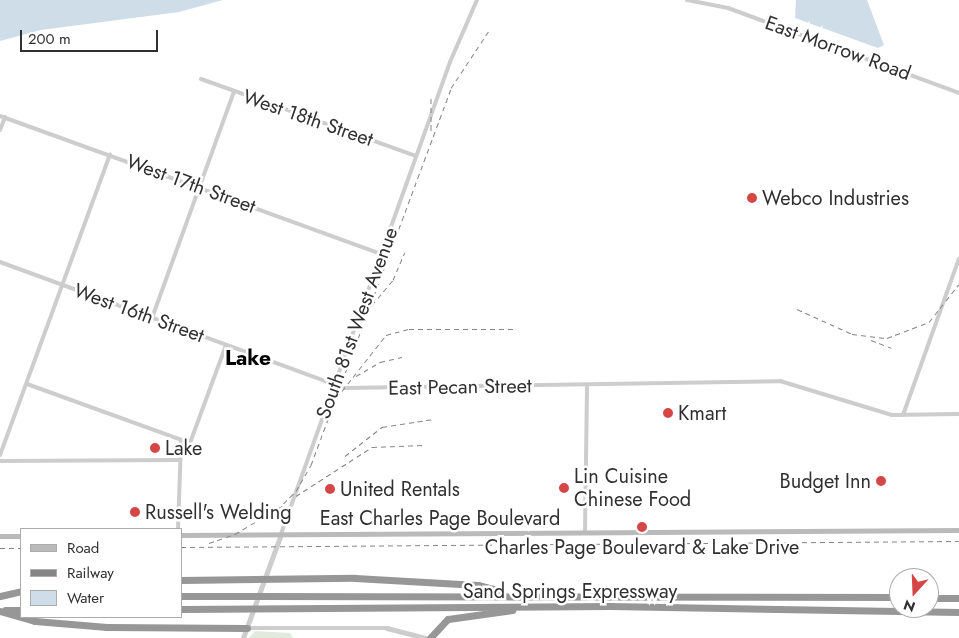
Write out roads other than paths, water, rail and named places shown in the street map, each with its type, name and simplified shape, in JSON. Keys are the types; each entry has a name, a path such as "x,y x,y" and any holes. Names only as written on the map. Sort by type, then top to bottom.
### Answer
{"highway":[{"path":"182,580 396,580 478,585 508,594"},
{"path":"0,596 20,591"},
{"name":"Sand Springs Expressway","path":"182,596 508,594 889,597"},
{"path":"0,596 20,597"},
{"path":"939,598 959,598"},
{"path":"430,638 448,619 530,606"},
{"name":"Sand Springs Expressway","path":"182,609 530,606 959,612"},
{"path":"0,611 20,610"},
{"path":"0,611 20,617"},
{"path":"24,618 35,621 108,627 247,628"}],"main road":[{"name":"East Charles Page Boulevard","path":"182,535 959,530"},
{"path":"0,536 20,536"}],"street":[{"name":"South 81st West Avenue","path":"243,638 416,156 472,8 477,0"},
{"name":"East Morrow Road","path":"687,0 728,8 959,93"},
{"name":"West 18th Street","path":"200,79 416,156"},
{"path":"152,318 234,92"},
{"path":"0,130 2,117"},
{"name":"West 17th Street","path":"2,117 381,254"},
{"path":"0,455 110,155"},
{"path":"903,415 959,259"},
{"name":"West 16th Street","path":"0,262 335,384"},
{"path":"27,384 180,441 190,443 195,437 226,345"},
{"name":"East Pecan Street","path":"335,384 371,388 780,381 892,415 959,414"},
{"path":"585,532 587,385"},
{"path":"178,528 180,441"},
{"path":"0,462 179,460"},
{"path":"247,628 387,628 426,638"}],"water":[{"path":"0,0 223,0 179,12 41,30 0,41"},
{"path":"796,0 867,0 884,45 878,48 795,18"}],"railway":[{"path":"277,510 296,491 311,465 451,88 490,29"},
{"path":"431,98 431,132"},
{"path":"372,305 393,280 405,252"},
{"path":"797,309 852,334 887,338 929,322 959,284"},
{"path":"342,391 386,335 409,329 514,329"},
{"path":"871,340 892,348"},
{"path":"356,376 380,362 405,356"},
{"path":"345,456 382,427 433,419"},
{"path":"296,496 372,447 424,445"},
{"path":"209,543 235,534 282,506"},
{"path":"182,547 959,541"},
{"path":"0,548 20,548"}],"place":[{"name":"Webco Industries","path":"752,198"},
{"name":"Kmart","path":"668,413"},
{"name":"Lake","path":"155,448"},
{"name":"Budget Inn","path":"881,481"},
{"name":"Lin Cuisine Chinese Food","path":"564,488"},
{"name":"United Rentals","path":"330,489"},
{"name":"Russell's Welding","path":"135,512"},
{"name":"Charles Page Boulevard & Lake Drive","path":"642,527"}],"district":[{"name":"Lake","path":"248,358"}]}
